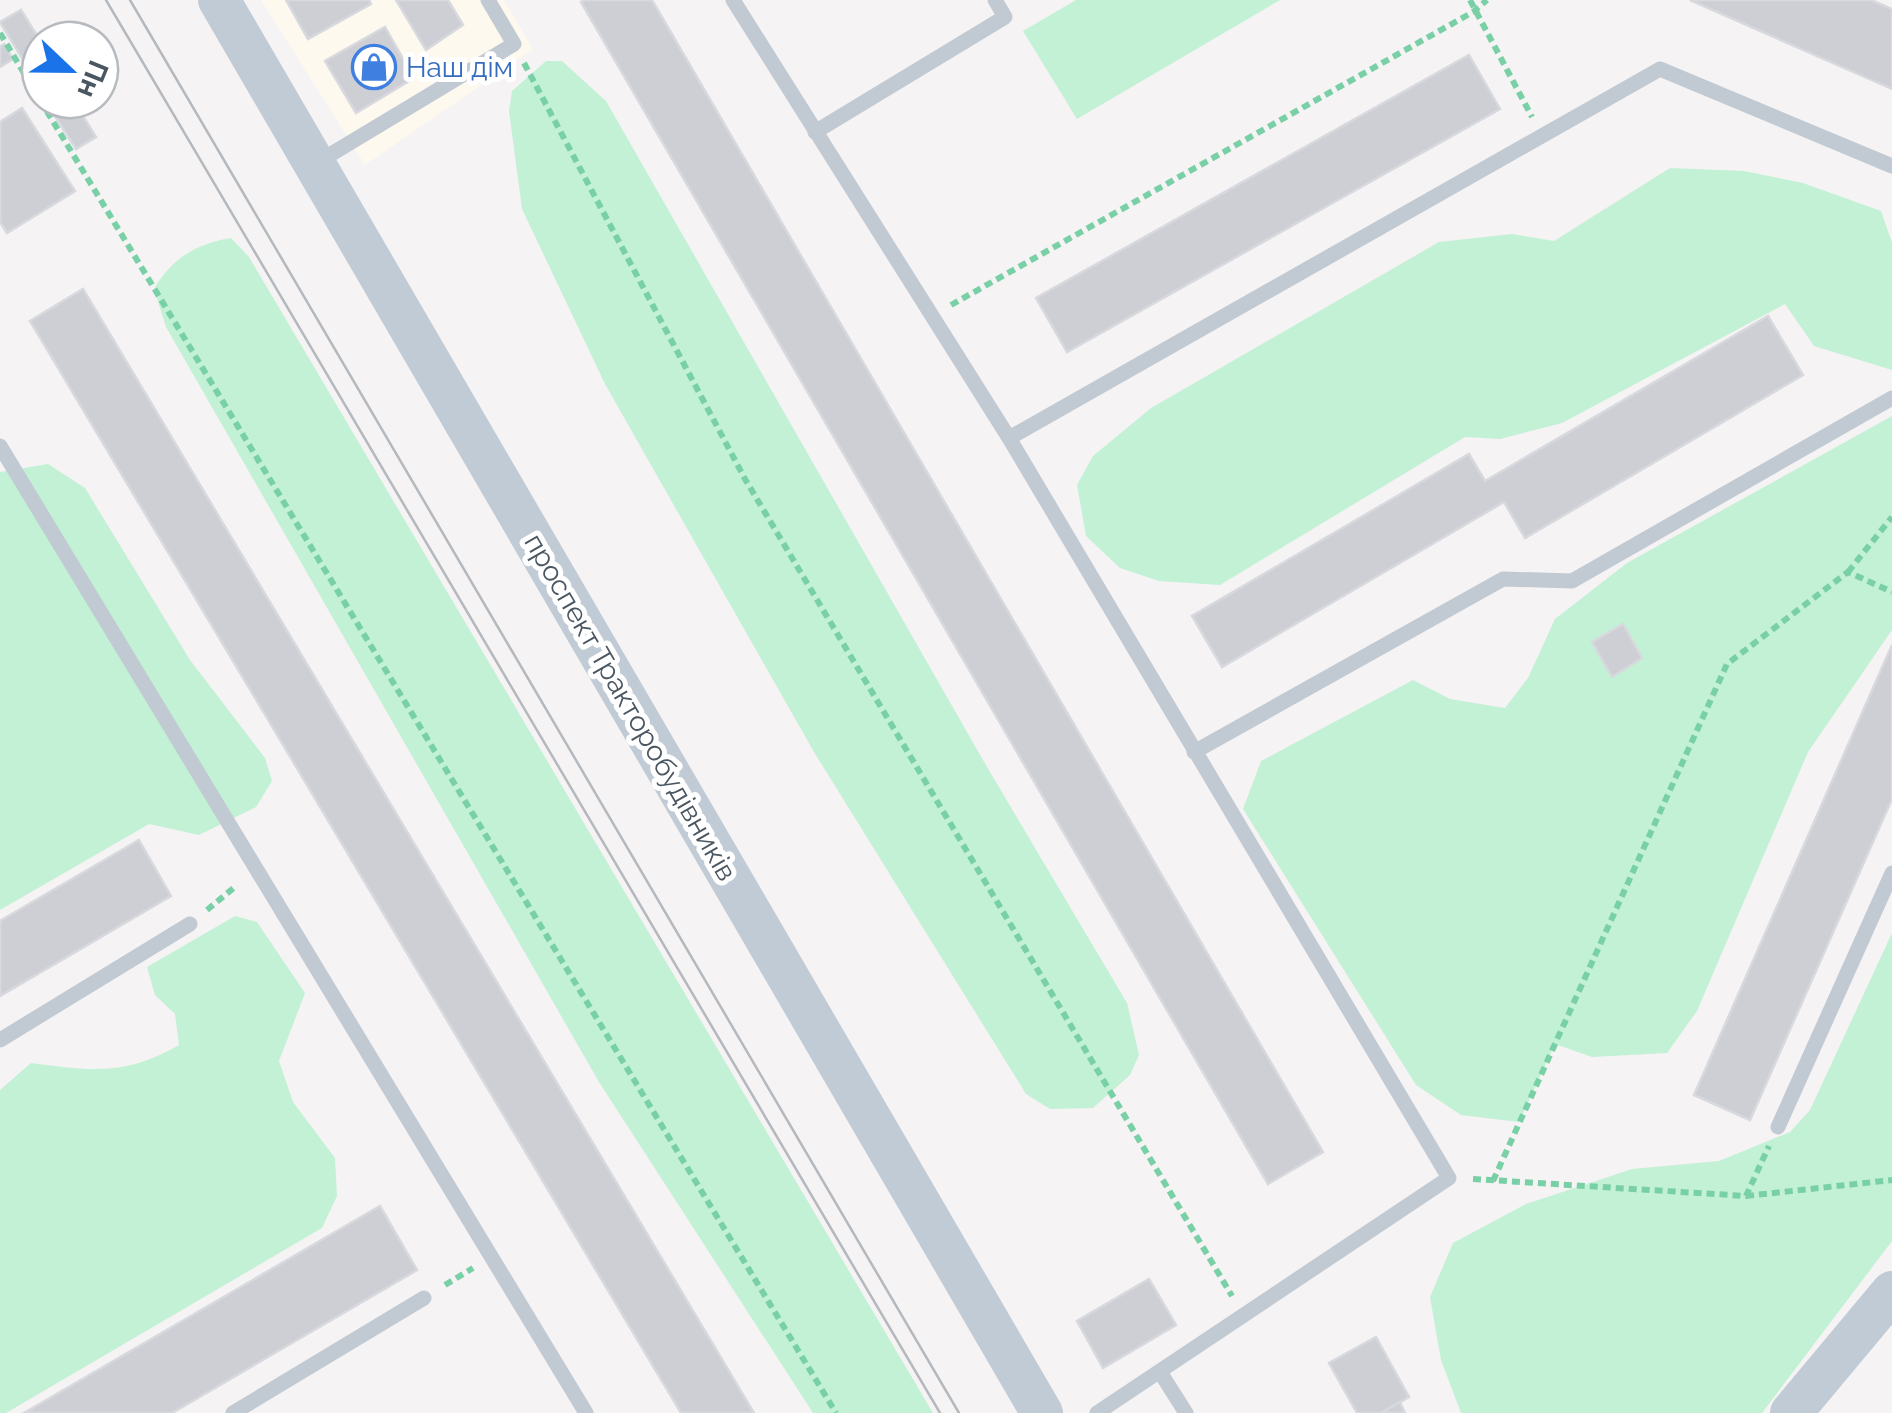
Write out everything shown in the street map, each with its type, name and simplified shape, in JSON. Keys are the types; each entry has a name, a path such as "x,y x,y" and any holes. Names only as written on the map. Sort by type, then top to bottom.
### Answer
{"street":[{"name":"проспект Тракторобудівників","path":"219,0 1042,1413"},
{"path":"1791,1413 1892,1292"}],"lane":[{"path":"314,164 514,44 488,0"},
{"path":"732,0 1010,438 1449,1178 1098,1413"},
{"path":"816,132 1005,17 994,0"},
{"path":"1010,438 1660,69 1892,166"},
{"path":"1194,752 1503,579 1572,581 1892,398"},
{"path":"0,446 586,1413"},
{"path":"1778,1127 1892,874"},
{"path":"0,1040 190,924"},
{"path":"233,1413 424,1298"},
{"path":"1160,1372 1186,1413"}],"path":[{"path":"1470,0 1542,136"},
{"path":"966,297 1473,12 1487,0"},
{"path":"0,33 20,66"},
{"path":"514,44 745,479 1243,1315"},
{"path":"52,120 836,1413"},
{"path":"1492,1180 1727,664 1848,572 1892,517"},
{"path":"1848,572 1892,592"},
{"path":"190,924 256,869"},
{"path":"1746,1196 1778,1127"},
{"path":"1449,1178 1746,1196 1892,1180"},
{"path":"424,1298 491,1257"}],"shaded area":[{"path":"261,0 504,0 533,49 365,165"}],"green space":[{"path":"1076,0 1280,0 1077,119 1023,31"},
{"path":"546,61 562,61 606,101 987,767 1127,1003 1139,1055 1130,1075 1093,1108 1050,1109 1026,1094 814,752 605,384 522,209 509,111 512,91"},
{"path":"1670,168 1744,171 1803,183 1881,211 1892,243 1892,370 1814,346 1785,304 1562,423 1500,439 1465,437 1220,585 1159,581 1120,568 1086,536 1077,485 1093,456 1151,408 1439,242 1512,234 1554,241"},
{"path":"231,238 249,257 933,1413 813,1413 599,1082 166,327 154,289 161,278 186,254"},
{"path":"1892,416 1892,630 1808,752 1697,1011 1667,1053 1592,1057 1555,1044 1519,1122 1461,1115 1416,1085 1243,809 1261,761 1413,680 1450,699 1505,708 1528,678 1555,619 1627,563"},
{"path":"48,464 85,488 190,660 265,758 272,781 256,807 199,835 149,824 0,910 0,472"},
{"path":"235,916 257,922 305,993 279,1061 293,1102 335,1158 337,1196 322,1228 0,1413 0,1090 31,1063 107,1069 142,1062 179,1045 175,1014 155,995 147,967"},
{"path":"1892,933 1892,1241 1762,1413 1461,1413 1441,1360 1430,1297 1453,1243 1526,1204 1632,1169 1719,1161 1790,1132 1810,1110"}],"building":[{"path":"286,0 369,0 371,4 308,39"},
{"path":"396,0 448,0 463,25 426,50"},
{"path":"652,0 1323,1152 1268,1184 581,2"},
{"path":"1690,0 1871,0 1892,9 1892,89"},
{"path":"21,10 27,20 20,20 20,55 0,22"},
{"path":"385,27 414,78 356,113 325,61"},
{"path":"4,44 13,59 0,67 0,47"},
{"path":"1469,55 1500,109 1067,352 1036,298"},
{"path":"20,109 20,120 30,120 75,191 7,233 0,222 0,122"},
{"path":"57,120 85,120 96,137 76,149"},
{"path":"83,289 754,1413 681,1413 30,321"},
{"path":"1768,316 1803,375 1525,538 1504,502 1222,667 1192,616 1469,454 1485,481"},
{"path":"1623,624 1642,658 1612,677 1592,642"},
{"path":"1892,645 1892,799 1750,1120 1694,1095"},
{"path":"139,840 171,896 0,996 0,921"},
{"path":"380,1206 417,1270 172,1413 24,1413"},
{"path":"1149,1279 1176,1325 1103,1368 1077,1321"},
{"path":"1376,1337 1409,1397 1381,1413 1357,1413 1329,1363"},
{"path":"1400,1402 1405,1413 1381,1413"}],"tram line":[{"path":"106,0 940,1413"},
{"path":"130,0 959,1413"}],"place":[{"name":"Наш дім","path":"374,67"}]}
